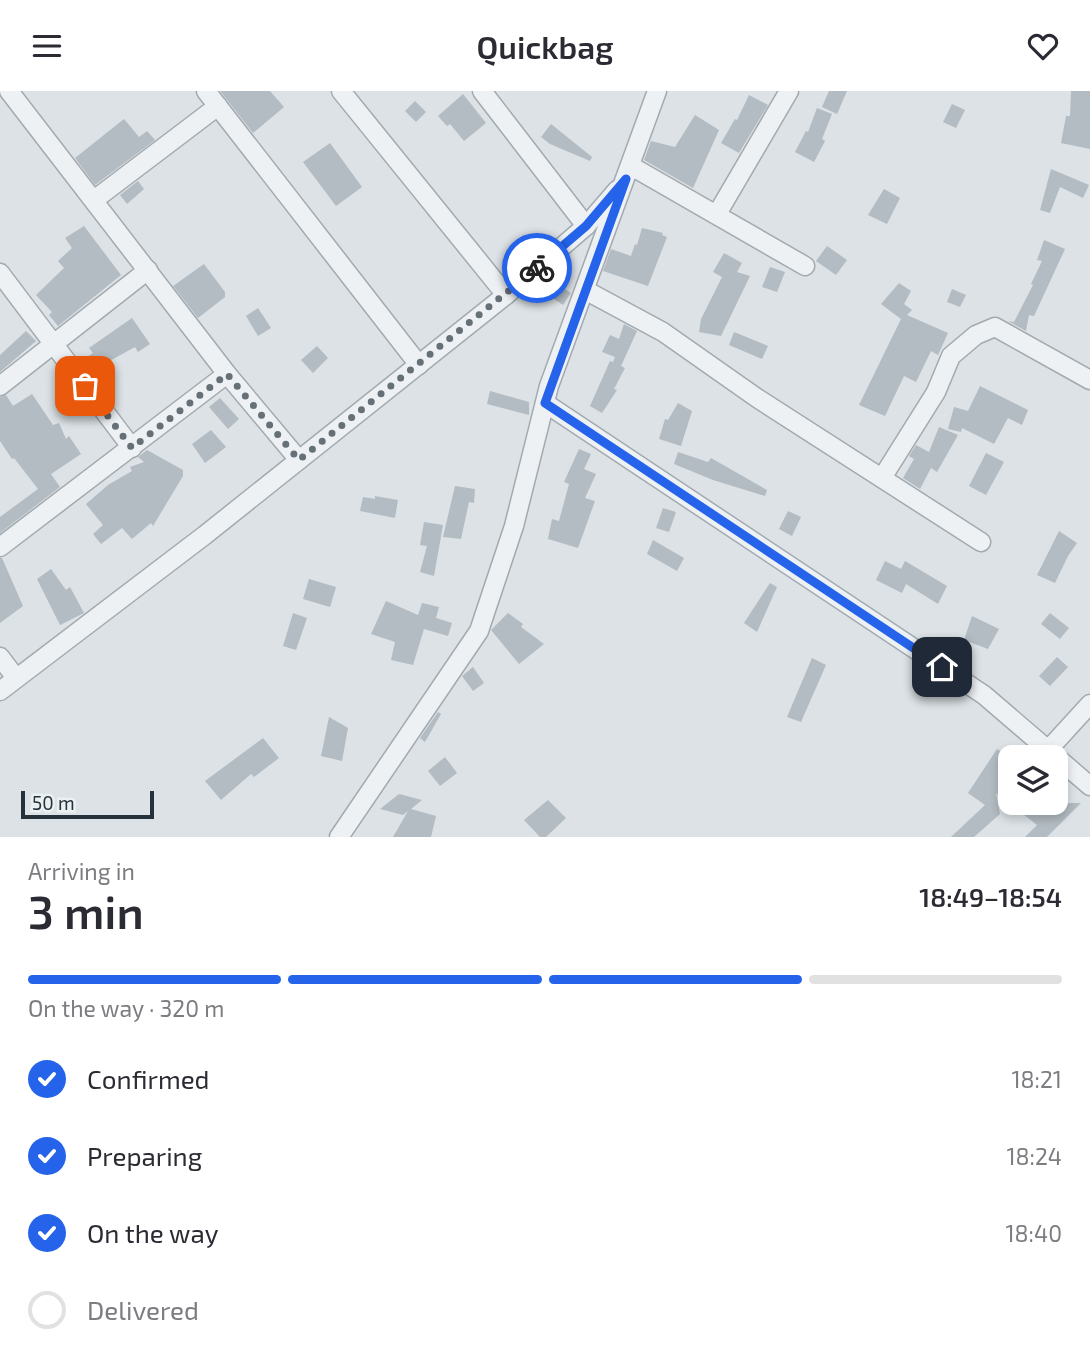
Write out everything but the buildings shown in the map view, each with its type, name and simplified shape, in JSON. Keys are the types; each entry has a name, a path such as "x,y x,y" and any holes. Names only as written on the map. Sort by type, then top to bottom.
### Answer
{"street":[{"path":"9,91 227,374 299,460"},
{"path":"206,91 419,365"},
{"path":"341,91 506,295"},
{"path":"482,91 586,226"},
{"path":"340,837 480,631 514,526 545,403 657,91"},
{"path":"717,214 789,91"},
{"path":"94,200 218,106"},
{"path":"0,691 124,598 506,295 586,226 628,173"},
{"path":"628,173 717,214 805,266"},
{"path":"0,386 148,270"},
{"path":"0,273 132,448"},
{"path":"585,290 663,332 757,398 981,542"},
{"path":"882,478 936,392 951,356 976,335 995,327 1090,380"},
{"path":"0,547 227,374"},
{"path":"545,403 984,695 1042,745"},
{"path":"0,657 16,678"},
{"path":"1053,745 1090,705"},
{"path":"1068,767 1090,786"}],"way so far":[{"path":"85,386 132,448 227,374 299,460 537,268"}],"route":[{"path":"537,268 586,226 626,179 545,403 942,667"}]}
